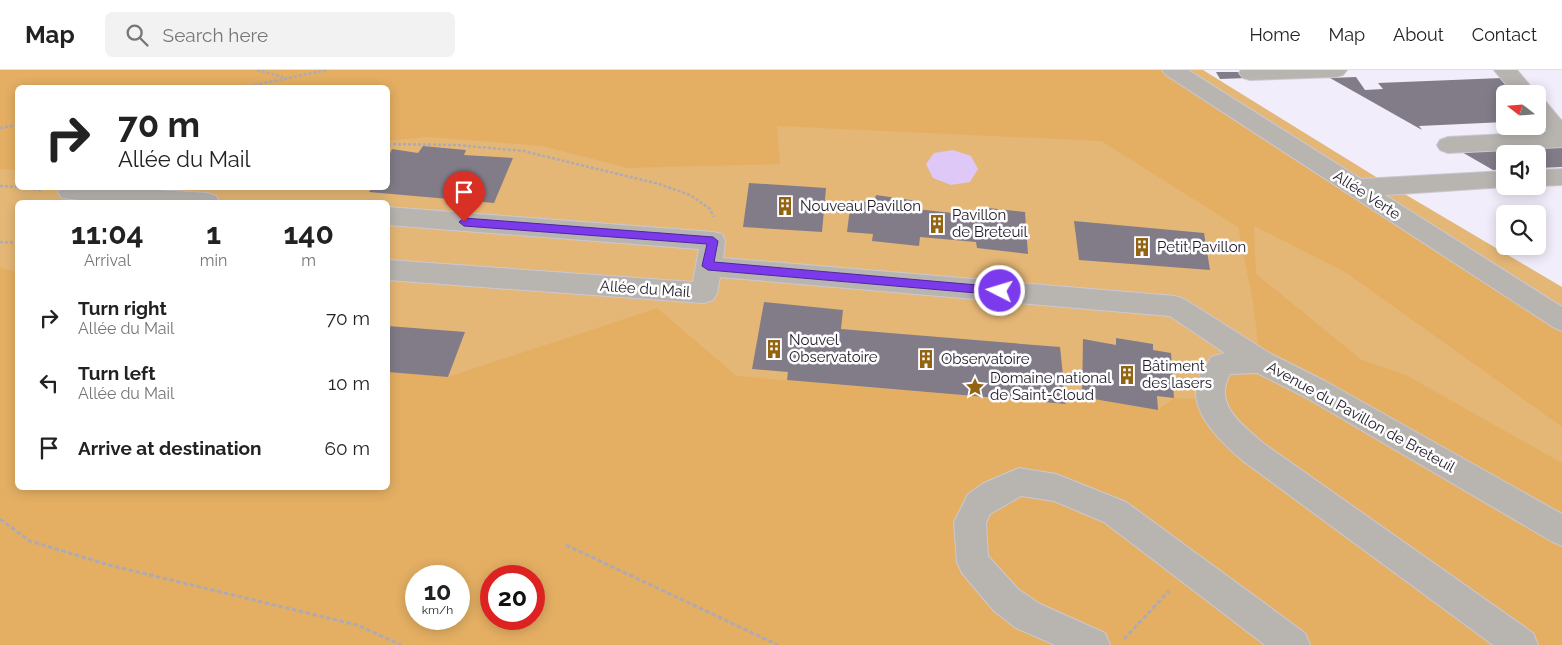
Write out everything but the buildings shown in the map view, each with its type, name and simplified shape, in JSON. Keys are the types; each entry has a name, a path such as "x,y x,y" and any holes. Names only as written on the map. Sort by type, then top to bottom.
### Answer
{"street":[{"name":"Allée Verte","path":"1173,70 1562,320"},
{"path":"1250,74 1336,70"},
{"path":"1506,70 1518,85"},
{"path":"1546,117 1562,138"},
{"path":"1448,145 1562,138"},
{"path":"1357,188 1496,180"},
{"path":"70,192 180,200"},
{"path":"390,216 1174,306 1260,362"},
{"name":"Allée du Mail","path":"390,270 704,293 710,253"},
{"name":"Avenue du Pavillon de Breteuil","path":"1521,645 1254,452 1220,421 1211,400 1210,384 1221,365 1237,361 1260,362 1315,389 1562,530"},
{"path":"1093,645 1028,616 1006,600 972,562 970,522 978,504 995,493 1019,482 1056,488 1115,512 1293,645"}],"path":[{"path":"257,70 284,77"},
{"path":"252,85 284,77 327,70"},
{"path":"0,128 15,125"},
{"path":"390,144 457,144 523,151 659,184 690,195 708,208 717,221 710,253"},
{"path":"0,186 15,188"},
{"path":"0,242 15,243"},
{"path":"0,519 30,540 48,546 109,565 357,625 401,645"},
{"path":"566,545 778,645"},
{"path":"1118,645 1190,568"}],"shaded area":[{"name":"Domaine national de Saint-Cloud","path":"0,70 1203,70 1381,180 1496,248 1496,255 1508,255 1562,287 1562,645 0,645"},
{"name":"Domaine national de Saint-Cloud","path":"0,70 1164,70 1562,329 1562,427 1345,272 1254,226 1256,274 1362,360 1406,375 1562,463 1562,645 0,645 0,268 15,272 15,490 390,490 390,372 448,377 657,308 737,376 1066,404 1082,397 1158,410 1174,398 1211,400 1221,365 1260,362 1253,302 1238,227 1101,141 777,126 780,164 628,168 542,146 427,137 390,141 390,85 15,85 15,170 0,169"},
{"path":"953,150 971,156 978,169 970,182 951,185 933,178 926,164 934,153"}],"place":[{"name":"Nouveau Pavillon","path":"785,206"},
{"name":"Pavillon de Breteuil","path":"937,224"},
{"name":"Petit Pavillon","path":"1142,247"},
{"name":"Nouvel Observatoire","path":"774,349"},
{"name":"Observatoire","path":"926,359"},
{"name":"Bâtiment des lasers","path":"1127,375"},
{"name":"Domaine national de Saint-Cloud","path":"975,387"}],"route":[{"path":"464,222 713,241 708,266 1000,291"}]}
